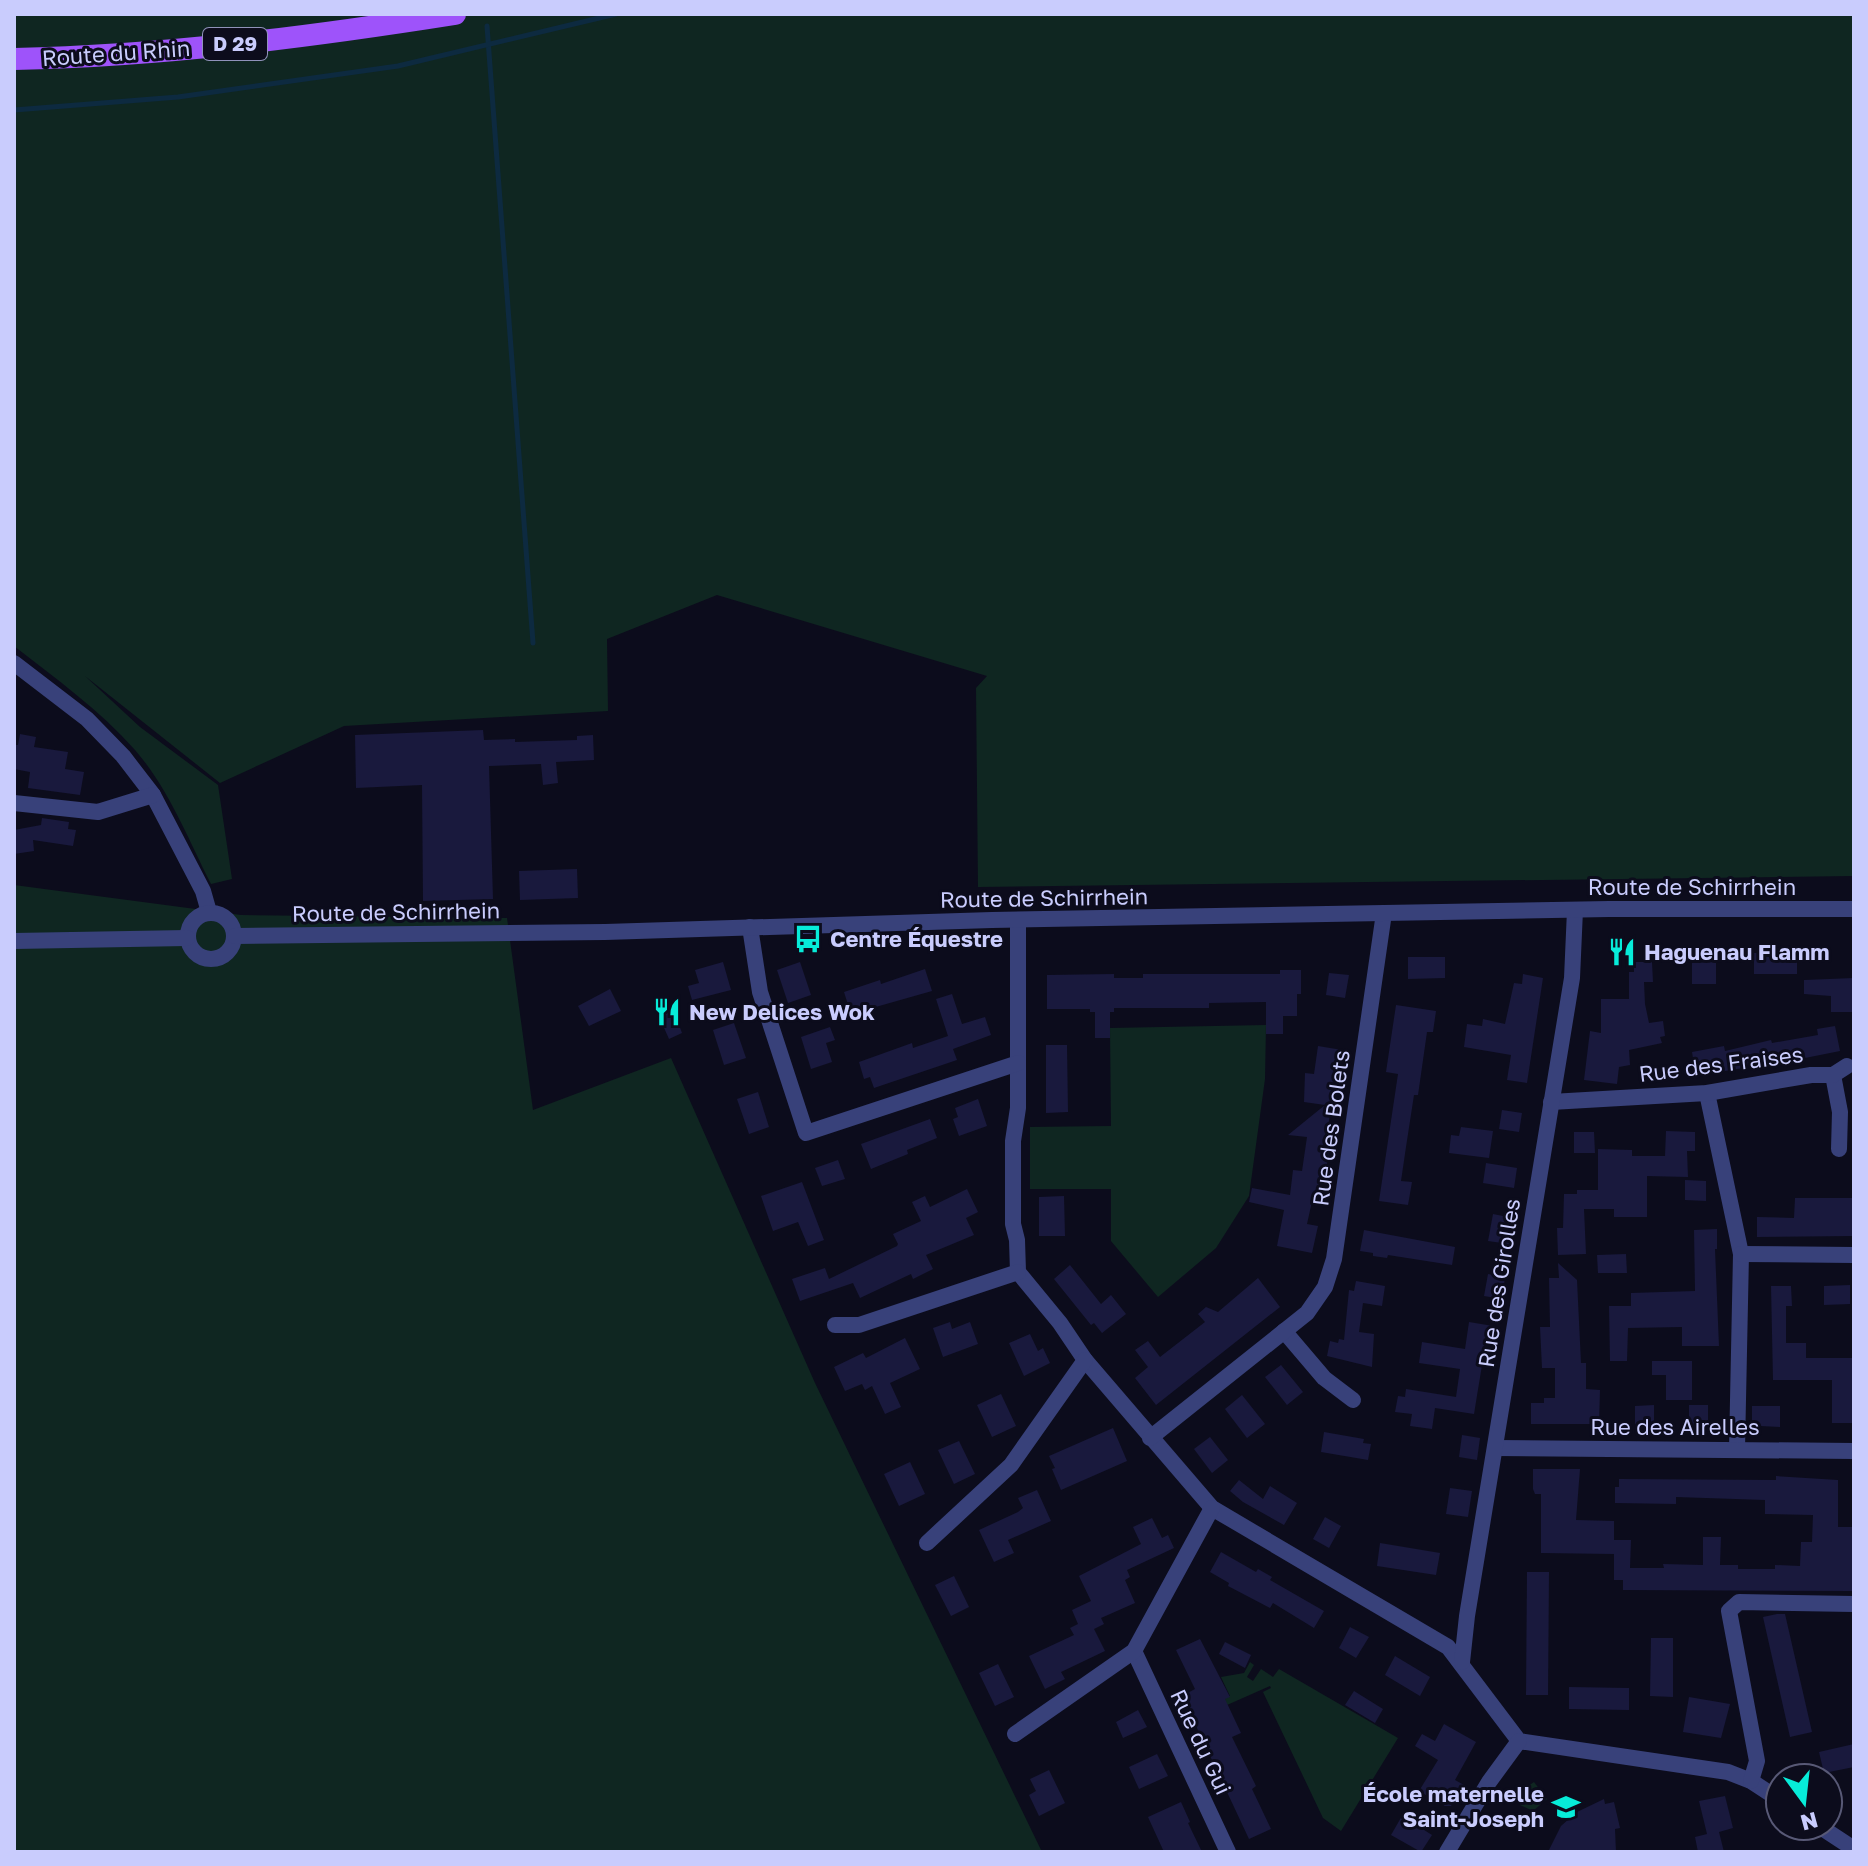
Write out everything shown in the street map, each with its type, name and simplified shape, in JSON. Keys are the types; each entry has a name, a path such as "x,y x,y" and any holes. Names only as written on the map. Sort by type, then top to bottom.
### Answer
{"main road":[{"name":"Route du Rhin","path":"14,59 295,39 455,14"}],"street":[{"path":"14,663 87,719 123,756 153,795 203,891 209,912"},
{"path":"14,803 98,812 153,795"},
{"name":"Route de Schirrhein","path":"235,936 605,932 1384,913 1854,909"},
{"name":"Rue des Girolles","path":"1462,1662 1572,978 1575,910"},
{"path":"209,912 224,916 235,936 233,946 225,956 213,960 201,958 192,951 187,938 190,924 198,916 209,912"},
{"name":"Rue des Bolets","path":"1150,1438 1307,1313 1325,1287 1334,1259 1384,913"},
{"path":"1018,920 1018,1108 1013,1154 1013,1224 1018,1272 1150,1438 1212,1508 1448,1647 1519,1741 1718,1771 1751,1781 1764,1790"},
{"path":"750,927 760,992 806,1133 1018,1063"},
{"path":"14,941 187,938"},
{"name":"Rue des Fraises","path":"1551,1102 1707,1093 1840,1070 1839,1149"},
{"path":"1707,1093 1741,1254 1737,1449"},
{"path":"1741,1254 1854,1255"},
{"path":"835,1325 859,1325 1018,1272"},
{"path":"1284,1331 1324,1378 1353,1400"},
{"path":"927,1543 1011,1465 1085,1360"},
{"name":"Rue des Airelles","path":"1495,1448 1854,1451"},
{"path":"1015,1734 1134,1651 1212,1508"},
{"path":"1751,1781 1757,1761 1729,1611 1739,1602 1854,1604"},
{"name":"Rue du Gui","path":"1134,1651 1228,1852"},
{"path":"1447,1852 1489,1782 1519,1741"}],"green space":[{"path":"14,14 1854,16 1854,876 978,887 976,688 987,676 717,595 607,639 608,711 344,726 220,783 85,676 140,727 218,785 232,879 211,884 168,798 135,750 92,708 14,646"},
{"path":"14,885 241,915 507,918 533,1110 671,1058 815,1383 1042,1852 14,1852"},
{"path":"1266,1025 1265,1079 1249,1196 1216,1248 1158,1297 1111,1241 1111,1189 1030,1189 1030,1127 1111,1126 1110,1028"},
{"path":"1250,1662 1254,1665 1247,1677 1253,1681 1261,1669 1273,1677 1279,1669 1398,1738 1341,1831 1323,1818 1263,1692 1270,1686 1227,1705 1224,1699 1230,1696 1221,1677 1244,1673"},
{"path":"1534,1782 1547,1799 1533,1811 1520,1805 1516,1794"}],"building":[{"path":"483,730 484,740 515,739 515,742 577,740 577,736 593,735 594,760 556,762 558,783 543,785 541,764 489,766 493,899 423,901 422,785 356,788 355,735"},
{"path":"20,734 36,737 34,747 68,752 65,769 84,772 80,795 28,788 30,772 14,769 14,745 18,745"},
{"path":"42,818 69,822 68,829 76,830 73,846 33,840 34,851 14,854 14,830 41,825"},
{"path":"577,869 578,898 520,900 519,871"},
{"path":"1754,953 1797,953 1797,974 1754,974"},
{"path":"1408,957 1445,957 1445,978 1408,979"},
{"path":"723,962 731,990 692,1000 688,986 699,983 695,970"},
{"path":"800,962 811,995 788,1003 777,970"},
{"path":"1634,962 1652,962 1653,982 1644,982 1645,1004 1649,1023 1663,1021 1665,1036 1660,1037 1662,1043 1629,1050 1630,1065 1619,1067 1617,1084 1584,1080 1590,1031 1601,1033 1601,999 1629,999 1629,972 1634,972"},
{"path":"1716,962 1716,984 1692,984 1692,963"},
{"path":"925,969 932,991 851,1014 844,992 880,980 881,984"},
{"path":"1280,970 1301,970 1297,1016 1283,1016 1283,1034 1266,1034 1266,1002 1209,1003 1209,1008 1114,1008 1114,1012 1110,1012 1110,1038 1095,1038 1095,1012 1090,1012 1090,1009 1047,1009 1047,975 1114,974 1114,978 1143,978 1143,974 1280,974"},
{"path":"1329,973 1349,975 1345,998 1326,995"},
{"path":"1523,974 1543,978 1527,1083 1507,1080 1511,1055 1464,1047 1467,1024 1482,1026 1483,1019 1505,1024 1514,983 1522,984"},
{"path":"1854,978 1854,1012 1831,1012 1831,996 1804,994 1804,980"},
{"path":"610,989 621,1011 589,1026 578,1006"},
{"path":"952,994 962,1024 985,1017 991,1035 953,1049 957,1060 874,1088 870,1077 864,1079 859,1062 912,1043 913,1048 948,1036 936,999"},
{"path":"1396,1005 1436,1011 1433,1032 1427,1032 1418,1095 1414,1095 1401,1181 1412,1182 1408,1205 1379,1201 1398,1074 1386,1072"},
{"path":"672,1006 682,1033 669,1039 657,1012"},
{"path":"734,1023 746,1058 724,1065 713,1030"},
{"path":"1835,1026 1840,1051 1805,1058 1804,1052 1777,1057 1778,1062 1696,1076 1692,1052 1724,1046 1725,1051 1771,1040 1772,1043 1818,1035 1817,1029"},
{"path":"830,1027 835,1040 826,1043 832,1062 811,1069 801,1037"},
{"path":"1046,1045 1067,1045 1068,1112 1046,1113"},
{"path":"1318,1046 1342,1050 1335,1106 1331,1106 1326,1143 1330,1144 1322,1198 1313,1197 1307,1224 1318,1226 1312,1253 1277,1246 1284,1210 1249,1202 1252,1188 1290,1195 1293,1170 1302,1171 1307,1137 1288,1135 1325,1105 1304,1102 1305,1073 1314,1074"},
{"path":"758,1092 769,1127 749,1134 737,1099"},
{"path":"978,1099 987,1126 959,1136 953,1119 958,1117 955,1108"},
{"path":"1502,1110 1522,1113 1519,1132 1499,1129"},
{"path":"930,1119 937,1138 871,1169 861,1144"},
{"path":"1461,1127 1493,1131 1489,1158 1449,1153 1451,1135 1459,1136"},
{"path":"1666,1131 1695,1132 1695,1151 1687,1151 1688,1177 1647,1176 1647,1217 1614,1217 1614,1209 1584,1209 1586,1254 1558,1255 1557,1228 1563,1228 1564,1194 1577,1194 1577,1190 1598,1190 1598,1149 1632,1150 1632,1156 1665,1156"},
{"path":"1574,1132 1594,1132 1595,1153 1574,1153"},
{"path":"838,1160 845,1179 822,1186 815,1168"},
{"path":"1486,1163 1517,1168 1514,1188 1483,1183"},
{"path":"1685,1180 1706,1181 1706,1201 1685,1200"},
{"path":"802,1182 824,1240 808,1246 798,1222 773,1231 761,1196"},
{"path":"967,1189 978,1212 966,1218 974,1235 926,1255 933,1269 913,1279 911,1274 860,1298 853,1283 800,1301 792,1279 825,1268 829,1279 897,1246 893,1234 921,1221 912,1202 925,1196 930,1207"},
{"path":"1064,1196 1065,1236 1039,1236 1039,1197"},
{"path":"1795,1198 1854,1198 1854,1236 1757,1237 1757,1217 1794,1218"},
{"path":"1493,1214 1513,1218 1509,1244 1488,1241"},
{"path":"1717,1229 1719,1346 1682,1346 1682,1327 1628,1328 1627,1361 1610,1361 1609,1306 1631,1306 1631,1293 1695,1291 1694,1230"},
{"path":"1364,1230 1455,1247 1452,1265 1388,1255 1387,1258 1373,1256 1373,1253 1360,1251"},
{"path":"1626,1254 1627,1273 1598,1273 1597,1255"},
{"path":"1558,1263 1577,1280 1581,1363 1586,1363 1586,1389 1600,1390 1599,1424 1531,1424 1531,1403 1544,1403 1544,1398 1555,1398 1555,1368 1542,1368 1540,1327 1550,1327 1549,1278 1559,1278"},
{"path":"1070,1265 1101,1304 1111,1295 1126,1314 1102,1333 1094,1323 1091,1325 1054,1279"},
{"path":"1488,1274 1505,1277 1502,1299 1484,1296"},
{"path":"1258,1278 1280,1307 1156,1405 1135,1378 1148,1367 1135,1350 1148,1341 1160,1357 1205,1322 1198,1314 1206,1307 1218,1312"},
{"path":"1356,1281 1385,1286 1382,1306 1363,1303 1359,1332 1374,1334 1372,1367 1327,1356 1330,1341 1338,1343 1339,1339 1344,1340 1349,1290 1354,1291"},
{"path":"1850,1285 1850,1304 1824,1305 1824,1286"},
{"path":"1771,1286 1791,1286 1792,1306 1786,1306 1786,1343 1806,1343 1806,1358 1854,1358 1853,1423 1832,1423 1832,1380 1773,1380"},
{"path":"950,1322 952,1329 970,1322 978,1344 943,1357 933,1328"},
{"path":"1469,1322 1493,1326 1492,1329 1497,1330 1491,1361 1483,1359 1474,1414 1435,1408 1432,1429 1410,1426 1412,1414 1395,1412 1398,1396 1405,1397 1406,1389 1456,1397 1460,1369 1419,1363 1422,1342 1465,1349"},
{"path":"1030,1334 1038,1351 1043,1348 1050,1363 1024,1376 1009,1343"},
{"path":"905,1338 920,1369 890,1383 901,1407 885,1414 872,1386 865,1390 862,1384 845,1391 834,1367 863,1353 866,1358"},
{"path":"1652,1361 1692,1361 1692,1400 1666,1400 1666,1375 1652,1375"},
{"path":"1281,1365 1303,1392 1287,1405 1265,1377"},
{"path":"1001,1394 1016,1426 992,1437 977,1405"},
{"path":"1242,1395 1265,1424 1247,1438 1225,1409"},
{"path":"1654,1405 1654,1427 1635,1427 1635,1406"},
{"path":"1689,1405 1708,1405 1708,1427 1689,1427"},
{"path":"1752,1406 1780,1406 1780,1427 1752,1423"},
{"path":"1113,1428 1127,1461 1061,1490 1049,1456"},
{"path":"1324,1432 1364,1439 1363,1443 1371,1444 1368,1460 1321,1452"},
{"path":"1462,1435 1480,1438 1477,1460 1459,1457"},
{"path":"1210,1437 1228,1460 1212,1473 1194,1449"},
{"path":"959,1441 975,1474 954,1484 938,1450"},
{"path":"910,1462 925,1494 899,1506 884,1474"},
{"path":"1533,1469 1580,1469 1576,1520 1614,1521 1614,1540 1631,1540 1630,1568 1664,1568 1663,1564 1703,1565 1703,1537 1721,1537 1720,1565 1738,1565 1738,1569 1800,1566 1801,1542 1812,1542 1813,1515 1765,1514 1765,1500 1676,1497 1676,1504 1615,1503 1615,1487 1619,1487 1619,1479 1776,1480 1776,1476 1838,1480 1838,1527 1854,1527 1854,1591 1623,1590 1623,1580 1614,1580 1614,1554 1541,1553 1541,1494 1535,1494 1533,1489"},
{"path":"1239,1480 1263,1499 1270,1486 1297,1503 1284,1525 1230,1491"},
{"path":"1450,1488 1472,1491 1468,1517 1446,1514"},
{"path":"1037,1490 1051,1521 1008,1540 1014,1553 994,1562 979,1530 1018,1512 1023,1508 1018,1498"},
{"path":"1325,1517 1341,1526 1329,1548 1313,1539"},
{"path":"1152,1518 1162,1538 1168,1535 1174,1548 1127,1570 1130,1577 1125,1580 1135,1603 1101,1618 1104,1624 1094,1629 1105,1651 1061,1672 1065,1679 1045,1689 1029,1656 1074,1635 1070,1628 1078,1624 1072,1610 1091,1601 1079,1576 1141,1544 1133,1527"},
{"path":"1380,1543 1440,1553 1436,1575 1377,1566"},
{"path":"1221,1552 1256,1572 1258,1569 1272,1577 1270,1580 1324,1611 1314,1628 1273,1603 1270,1608 1228,1586 1229,1583 1210,1572"},
{"path":"1527,1572 1549,1572 1548,1695 1526,1695"},
{"path":"954,1576 969,1607 951,1616 935,1585"},
{"path":"1785,1614 1812,1732 1790,1737 1763,1617"},
{"path":"1350,1627 1369,1637 1356,1658 1339,1648"},
{"path":"1651,1638 1673,1638 1673,1697 1650,1696"},
{"path":"1200,1639 1230,1697 1225,1699 1241,1733 1232,1737 1256,1786 1252,1789 1271,1829 1249,1839 1182,1696 1195,1689 1176,1650"},
{"path":"1225,1642 1251,1655 1245,1668 1219,1654"},
{"path":"1395,1656 1430,1677 1420,1696 1385,1675"},
{"path":"998,1664 1014,1697 995,1706 979,1673"},
{"path":"1569,1687 1629,1688 1629,1710 1569,1709"},
{"path":"1354,1691 1383,1709 1375,1723 1345,1705"},
{"path":"1689,1697 1730,1704 1721,1738 1683,1732"},
{"path":"1138,1710 1147,1727 1123,1738 1116,1722"},
{"path":"1444,1724 1476,1742 1455,1780 1464,1785 1451,1806 1445,1806 1419,1791 1438,1760 1415,1746 1422,1734 1435,1741"},
{"path":"1854,1744 1854,1767 1844,1769 1844,1762 1821,1762 1819,1752"},
{"path":"1157,1754 1168,1776 1139,1789 1129,1767"},
{"path":"1049,1770 1065,1803 1039,1816 1029,1795 1036,1791 1030,1779"},
{"path":"1725,1796 1733,1828 1719,1832 1724,1852 1698,1852 1695,1837 1707,1834 1699,1801"},
{"path":"1604,1799 1605,1804 1614,1802 1620,1828 1615,1829 1616,1852 1548,1852 1561,1826 1577,1812"},
{"path":"1181,1802 1202,1852 1164,1852 1148,1817"},
{"path":"1402,1816 1432,1835 1421,1852 1391,1835"}],"waterway":[{"path":"14,110 178,97 398,66 616,14"},
{"path":"487,26 533,643"}],"place":[{"name":"Centre Équestre","path":"808,939"},
{"name":"Haguenau Flamm","path":"1622,952"},
{"name":"New Delices Wok","path":"667,1012"},
{"name":"École maternelle Saint-Joseph","path":"1566,1807"}]}
